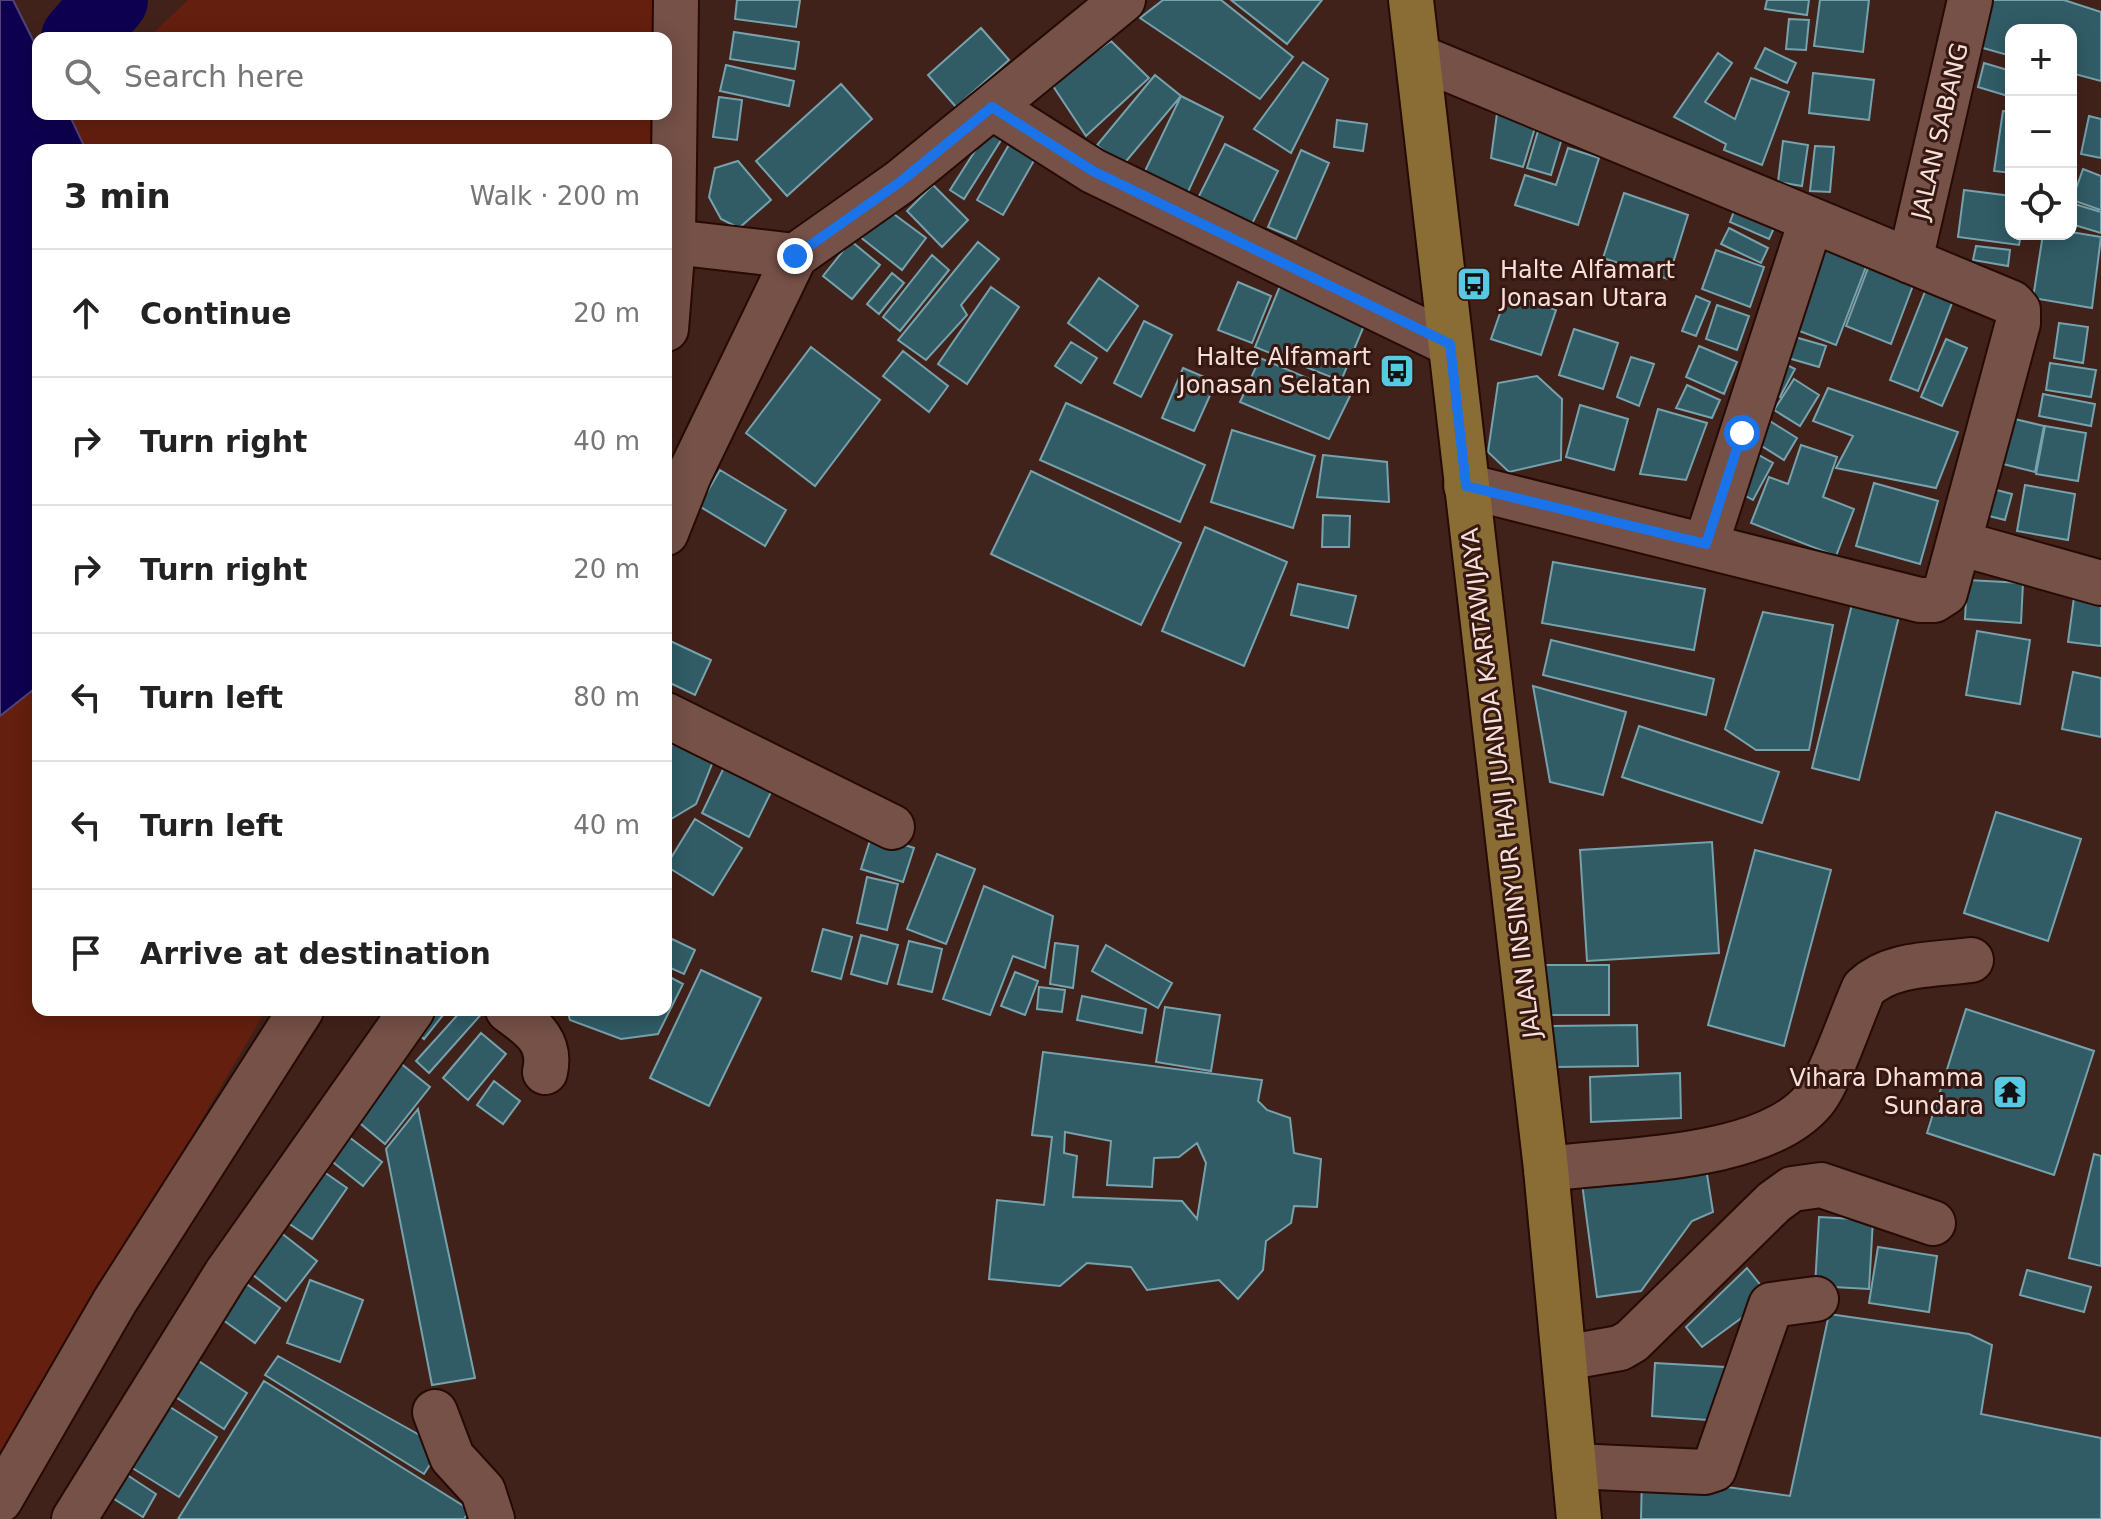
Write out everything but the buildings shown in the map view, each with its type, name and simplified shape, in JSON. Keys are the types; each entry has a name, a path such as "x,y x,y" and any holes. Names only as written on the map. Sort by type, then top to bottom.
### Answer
{"main road":[{"name":"JALAN INSINYUR HAJI JUANDA KARTAWIJAYA","path":"1411,0 1546,1169 1579,1519"}],"street":[{"path":"672,254 676,0"},
{"path":"672,518 689,475 795,256 900,182 1123,0"},
{"name":"JALAN SABANG","path":"1910,261 1970,0"},
{"path":"1419,57 2012,303 2018,310 2018,323 1945,593 1934,600 1920,600 1466,486"},
{"path":"992,107 1093,171 1450,344"},
{"path":"1706,544 1811,221"},
{"path":"673,242 795,256"},
{"path":"1959,543 2101,583"},
{"path":"672,718 892,827"},
{"path":"1546,1169 1733,1147 1772,1133 1814,1101 1864,988 1877,976 1899,969 1971,960"},
{"path":"0,1500 115,1301 297,1016"},
{"path":"74,1519 226,1274 408,1016"},
{"path":"516,1016 537,1031 545,1047 545,1072"},
{"path":"1564,1358 1620,1348 1632,1341 1774,1202 1792,1189 1821,1185 1933,1223"},
{"path":"1574,1466 1705,1472 1714,1469 1771,1305 1816,1299"},
{"path":"435,1412 452,1457 483,1491 492,1519"}],"shaded area":[{"path":"0,0 13,0 32,38 32,120 72,120 83,144 32,144 32,691 0,716"},
{"path":"188,0 656,0 655,32 154,32"},
{"path":"72,120 653,120 652,144 83,144"},
{"path":"32,691 32,1016 262,1016 0,1462 0,716"}],"waterway":[{"path":"83,32 111,0"}],"place":[{"name":"Halte Alfamart Jonasan Utara","path":"1474,284"},
{"name":"Halte Alfamart Jonasan Selatan","path":"1397,371"},
{"name":"Vihara Dhamma Sundara","path":"2010,1092"}],"route":[{"path":"795,256 900,182 992,107 1093,171 1236,243 1450,344 1466,486 1706,544 1742,433"}]}
